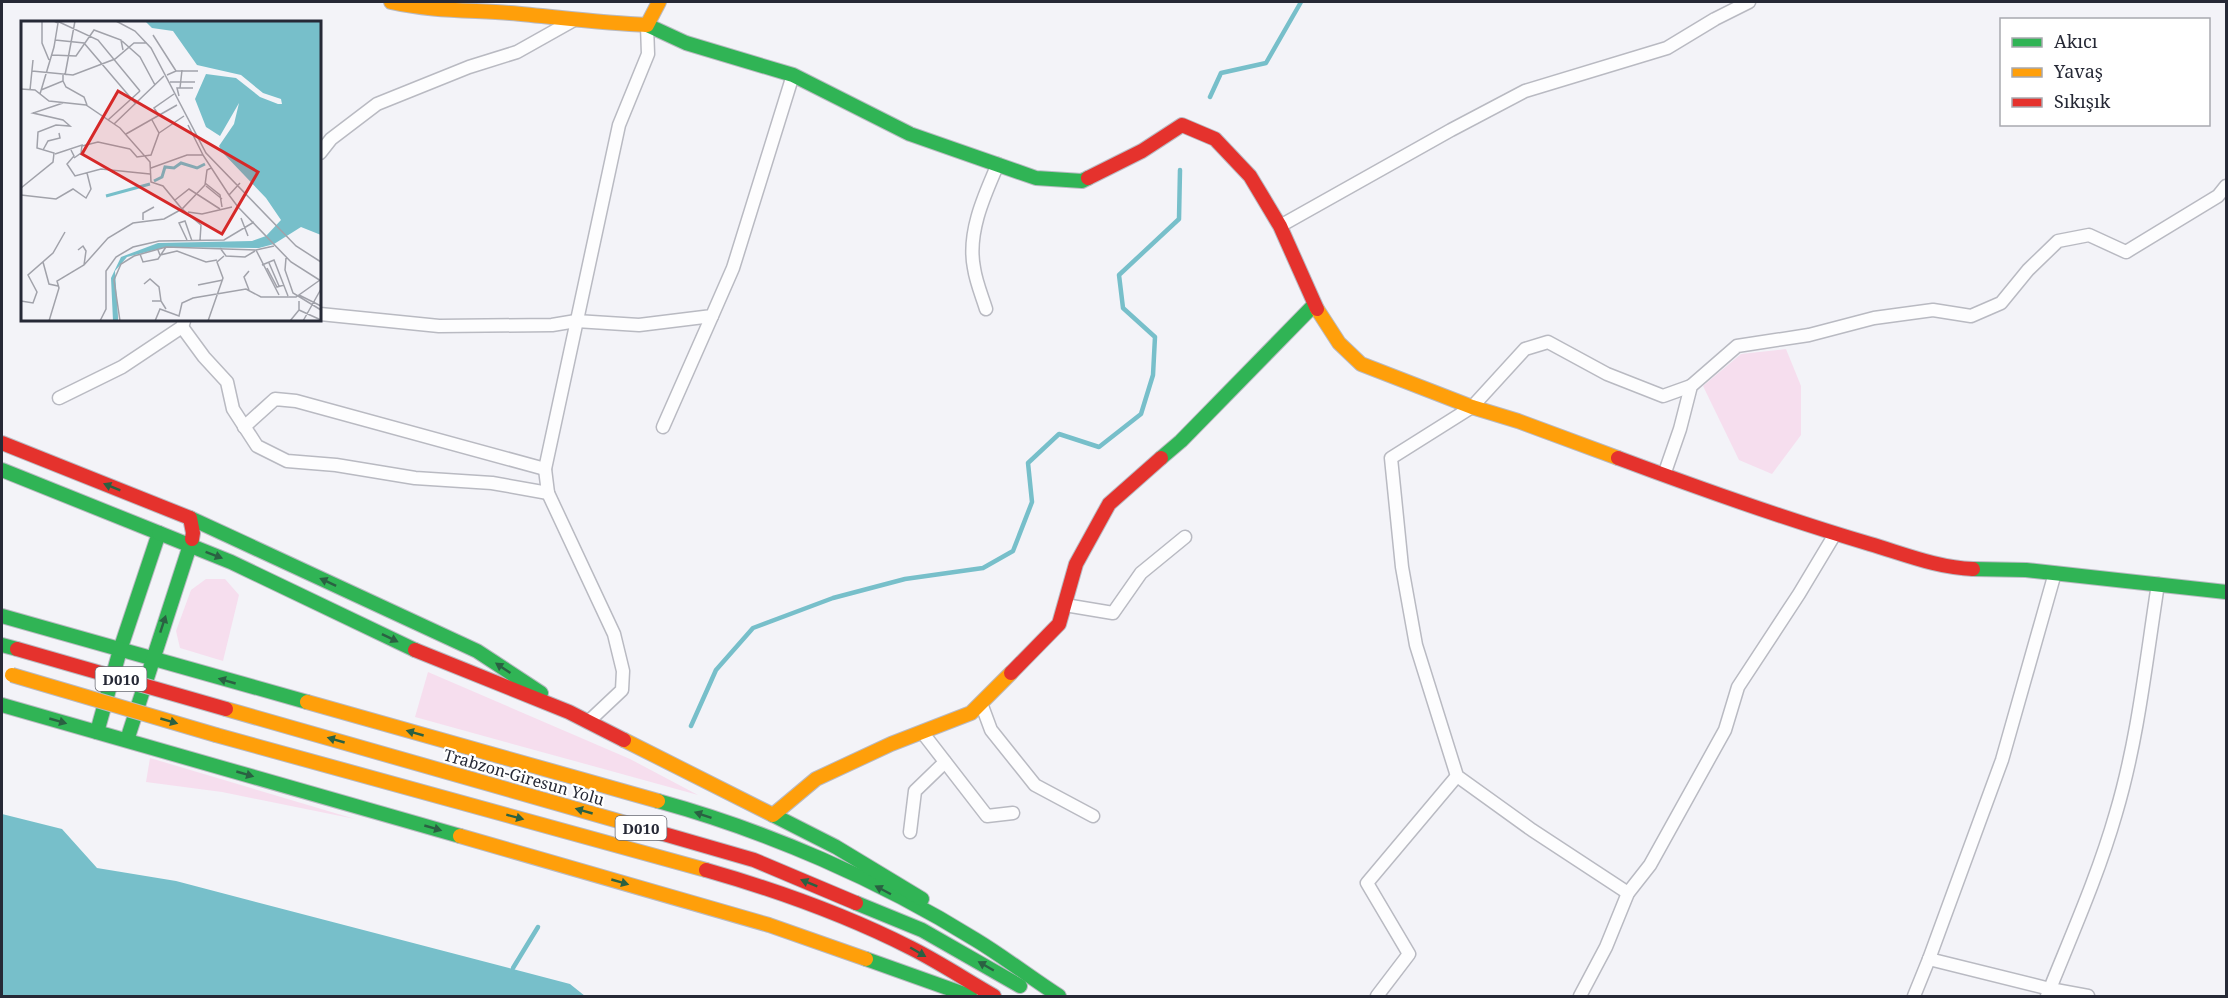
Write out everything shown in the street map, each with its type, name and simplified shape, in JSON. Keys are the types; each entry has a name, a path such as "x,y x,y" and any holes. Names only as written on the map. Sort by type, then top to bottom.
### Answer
{"main road":[{"path":"391,2 412,7 511,12 574,20 647,25 686,43 793,75 910,134 1036,178 1082,181 1142,151 1182,125 1215,139 1250,176 1280,226 1314,305 1339,343 1361,364 1473,408 1518,421 1664,476 1835,534 1951,568 2026,570 2226,592"},
{"path":"647,25 659,2"},
{"path":"773,815 816,778 971,713 1059,624 1076,564 1109,504 1181,441 1314,305"},
{"path":"2,443 190,518 477,651 569,712 836,847 988,937 1070,996"},
{"path":"2,470 231,562 415,650 569,712"},
{"path":"127,740 151,660 190,546 193,533 190,518"},
{"path":"97,732 120,650 159,533"},
{"path":"2,616 151,660 687,809 752,832 864,879 975,939 1059,996"},
{"name":"Trabzon-Giresun Yolu","path":"2,645 754,860 922,930 1035,996"},
{"name":"D010","path":"7,673 216,735 748,882 818,907 911,948 993,996"},
{"path":"2,705 769,925 970,996"}],"street":[{"path":"1280,226 1450,130 1526,91 1667,48 1715,19 1749,2"},
{"path":"321,152 331,140 377,104 469,67 517,52 574,20"},
{"path":"588,722 622,690 623,671 614,634 548,493 545,470 619,125 648,54 647,25"},
{"path":"663,427 733,268 793,75"},
{"path":"986,309 974,268 972,241 985,194 998,164"},
{"path":"1628,893 1532,830 1457,776 1416,645 1402,567 1391,458 1473,408 1525,349 1548,342 1607,374 1664,396 1690,386 1737,346 1809,335 1874,318 1933,310 1971,316 2001,303 2028,270 2058,241 2089,236 2126,252 2218,196 2226,186"},
{"path":"321,314 440,326 552,325 576,321 639,325 712,316"},
{"path":"59,398 122,367 183,323 204,357 227,382 233,409 257,446 287,461 336,465 415,478 492,483 548,493"},
{"path":"1664,476 1680,429 1690,386"},
{"path":"244,427 274,399 296,401 545,470"},
{"path":"1584,995 1628,893 1650,865 1725,730 1738,687 1835,534"},
{"path":"1065,604 1113,613 1141,573 1185,537"},
{"path":"1914,996 2002,760 2055,573"},
{"path":"2048,993 2087,899 2116,812 2135,731 2158,584"},
{"path":"981,703 992,730 1035,785 1093,816"},
{"path":"922,732 987,816 1013,813"},
{"path":"910,832 915,792 945,762"},
{"path":"1377,996 1409,954 1367,883 1457,776"},
{"path":"1929,959 2048,993 2088,996"}],"shaded area":[{"path":"1786,349 1801,386 1801,435 1772,474 1739,460 1703,386 1741,354"},
{"path":"206,579 225,579 239,595 223,661 180,648 176,631 191,590"},
{"path":"428,672 630,759 698,795 415,717"},
{"path":"150,758 355,819 222,792 146,782"}],"water":[{"path":"2,814 62,829 97,868 176,881 570,984 585,996 2,996"}],"waterway":[{"path":"1210,97 1221,73 1266,63 1301,2"},
{"path":"691,726 716,670 753,628 833,598 905,579 983,568 1013,551 1032,502 1028,463 1059,434 1099,447 1141,414 1153,375 1155,337 1123,308 1119,275 1179,219 1180,170"},
{"path":"513,968 538,927"}],"traffic: fast":[{"path":"647,25 686,43 793,75 910,134 1036,178 1082,181 1088,178"},
{"path":"1161,458 1181,441 1314,305"},
{"path":"2,470 159,533 120,650 97,732"},
{"path":"190,518 477,651 541,693"},
{"path":"159,533 231,562 415,650"},
{"path":"127,740 192,539"},
{"path":"1973,569 2026,570 2226,592"},
{"path":"2,616 307,702"},
{"path":"2,645 17,649"},
{"path":"2,705 460,836"},
{"path":"658,801 781,842 862,878 901,897 976,940 1059,996"},
{"path":"773,815 836,847 922,899"},
{"path":"856,903 922,930 1020,986"},
{"path":"866,959 970,996"}],"traffic: slow":[{"path":"391,2 435,9 647,25 659,2"},
{"path":"1317,309 1339,343 1361,364 1472,407 1518,421 1618,458"},
{"path":"624,740 773,815 816,779 891,744 971,713 1011,673"},
{"path":"12,675 216,735"},
{"path":"307,702 658,801"},
{"path":"226,709 643,828"},
{"path":"216,735 706,870"},
{"path":"460,836 769,925 866,959"}],"traffic: jam":[{"path":"1088,178 1142,151 1182,125 1215,139 1250,176 1280,226 1317,309"},
{"path":"2,443 190,518 192,539"},
{"path":"1011,673 1059,624 1076,564 1109,504 1161,458"},
{"path":"1618,458 1743,503 1908,556 1973,569"},
{"path":"17,649 226,709"},
{"path":"415,650 569,712 624,740"},
{"path":"643,828 754,860 856,903"},
{"path":"706,870 836,914 921,953 994,996"}]}
